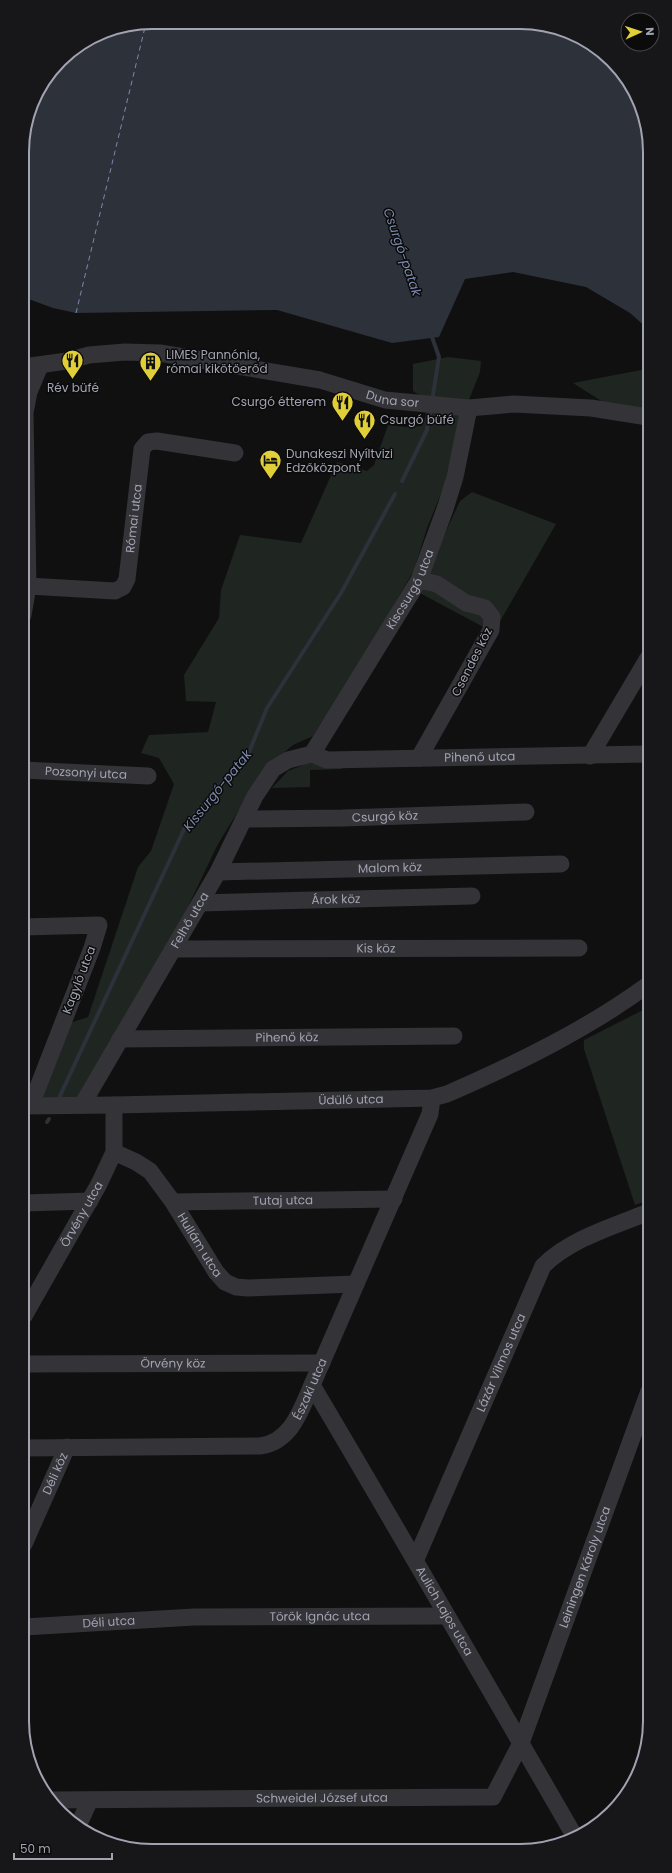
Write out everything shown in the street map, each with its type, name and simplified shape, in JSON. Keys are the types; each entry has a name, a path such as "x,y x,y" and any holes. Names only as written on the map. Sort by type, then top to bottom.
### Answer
{"street":[{"name":"Duna sor","path":"29,367 67,361 89,355 125,352 160,353 320,380 385,400 469,408 522,404 591,408 643,416"},
{"path":"29,392 40,366"},
{"name":"Kiscsurgó utca","path":"312,754 419,580 453,484 469,408"},
{"name":"Római utca","path":"29,583 115,591 123,587 127,579 142,450 148,442 157,441 235,453"},
{"name":"Csendes köz","path":"419,580 437,584 466,603 485,608 492,617 491,630 419,758"},
{"path":"590,756 643,666"},
{"name":"Pihenő utca","path":"312,754 328,760 643,754"},
{"name":"Felhő utca","path":"82,1105 218,872 255,796 273,769 288,760 312,754"},
{"name":"Pozsonyi utca","path":"29,770 148,776"},
{"name":"Csurgó köz","path":"244,819 343,818 526,812"},
{"name":"Malom köz","path":"218,872 561,864"},
{"name":"Árok köz","path":"200,903 472,896"},
{"name":"Kagyló utca","path":"29,926 99,925 92,948 29,1100"},
{"name":"Kis köz","path":"173,949 579,948"},
{"name":"Üdülő utca","path":"29,1105 114,1105 432,1098 455,1091 538,1052 615,1009 643,988"},
{"name":"Pihenő köz","path":"120,1039 454,1036"},
{"name":"Északi utca","path":"29,1448 270,1444 279,1440 289,1430 322,1363 430,1114 432,1098"},
{"name":"Örvény utca","path":"29,1307 90,1201 114,1152 114,1105"},
{"name":"Hullám utca","path":"114,1152 136,1162 150,1171 173,1202 216,1272 225,1282 236,1287 248,1288 356,1284"},
{"name":"Tutaj utca","path":"173,1202 394,1199"},
{"path":"29,1203 90,1201"},
{"name":"Lázár Vilmos utca","path":"416,1559 543,1266 555,1254 569,1246 643,1214"},
{"name":"Örvény köz","path":"29,1364 322,1363"},
{"name":"Aulich Lajos utca","path":"312,1385 416,1559 446,1616 573,1832"},
{"name":"Leiningen Károly utca","path":"521,1744 643,1408"},
{"name":"Déli köz","path":"29,1533 67,1447"},
{"name":"Török Ignác utca","path":"194,1617 446,1616"},
{"name":"Déli utca","path":"29,1627 194,1617"},
{"name":"Schweidel József utca","path":"90,1800 493,1797 521,1744"},
{"path":"58,1800 90,1800 81,1821"}],"shaded area":[{"path":"448,357 481,361 480,372 459,425 444,486 427,528 414,570 371,645 313,736 293,745 269,765 248,795 218,844 179,925 74,1104 41,1102 67,1024 88,1017 138,867 151,851 174,784 159,758 141,753 149,735 208,732 216,702 186,701 184,675 219,618 221,590 240,535 301,543 337,462 367,471 374,465 388,425 405,427 422,426 426,415 422,397 413,391 413,364"},
{"path":"643,369 643,414 617,411 573,383"},
{"path":"472,492 556,524 495,630 487,629 418,592 460,501"},
{"path":"308,763 342,765 342,769 310,770 310,787 272,788 288,771"},
{"path":"643,1010 643,1202 635,1205 584,1049 584,1040"}],"water":[{"path":"144,29 528,29 544,31 582,45 595,54 613,71 630,97 636,112 641,128 643,152 643,325 630,313 586,287 513,272 465,279 439,337 392,343 277,310 76,313 53,308 29,299 29,144 33,120 45,90 59,71 71,59 90,45 105,38 128,31"}],"waterway":[{"name":"Csurgó-patak","path":"431,334 439,357 432,401"},
{"name":"Csurgó-patak","path":"402,481 427,430 431,408"},
{"name":"Kissurgó-patak","path":"59,1098 187,823 249,752 267,708 341,593 395,494"}],"ferry route":[{"path":"76,313 145,29"}],"place":[{"name":"Rév büfé","path":"73,380"},
{"name":"LIMES Pannónia, római kikötőerőd","path":"150,382"},
{"name":"Csurgó étterem","path":"342,422"},
{"name":"Csurgó büfé","path":"365,440"},
{"name":"Dunakeszi Nyíltvizi Edzőközpont","path":"270,480"}]}
